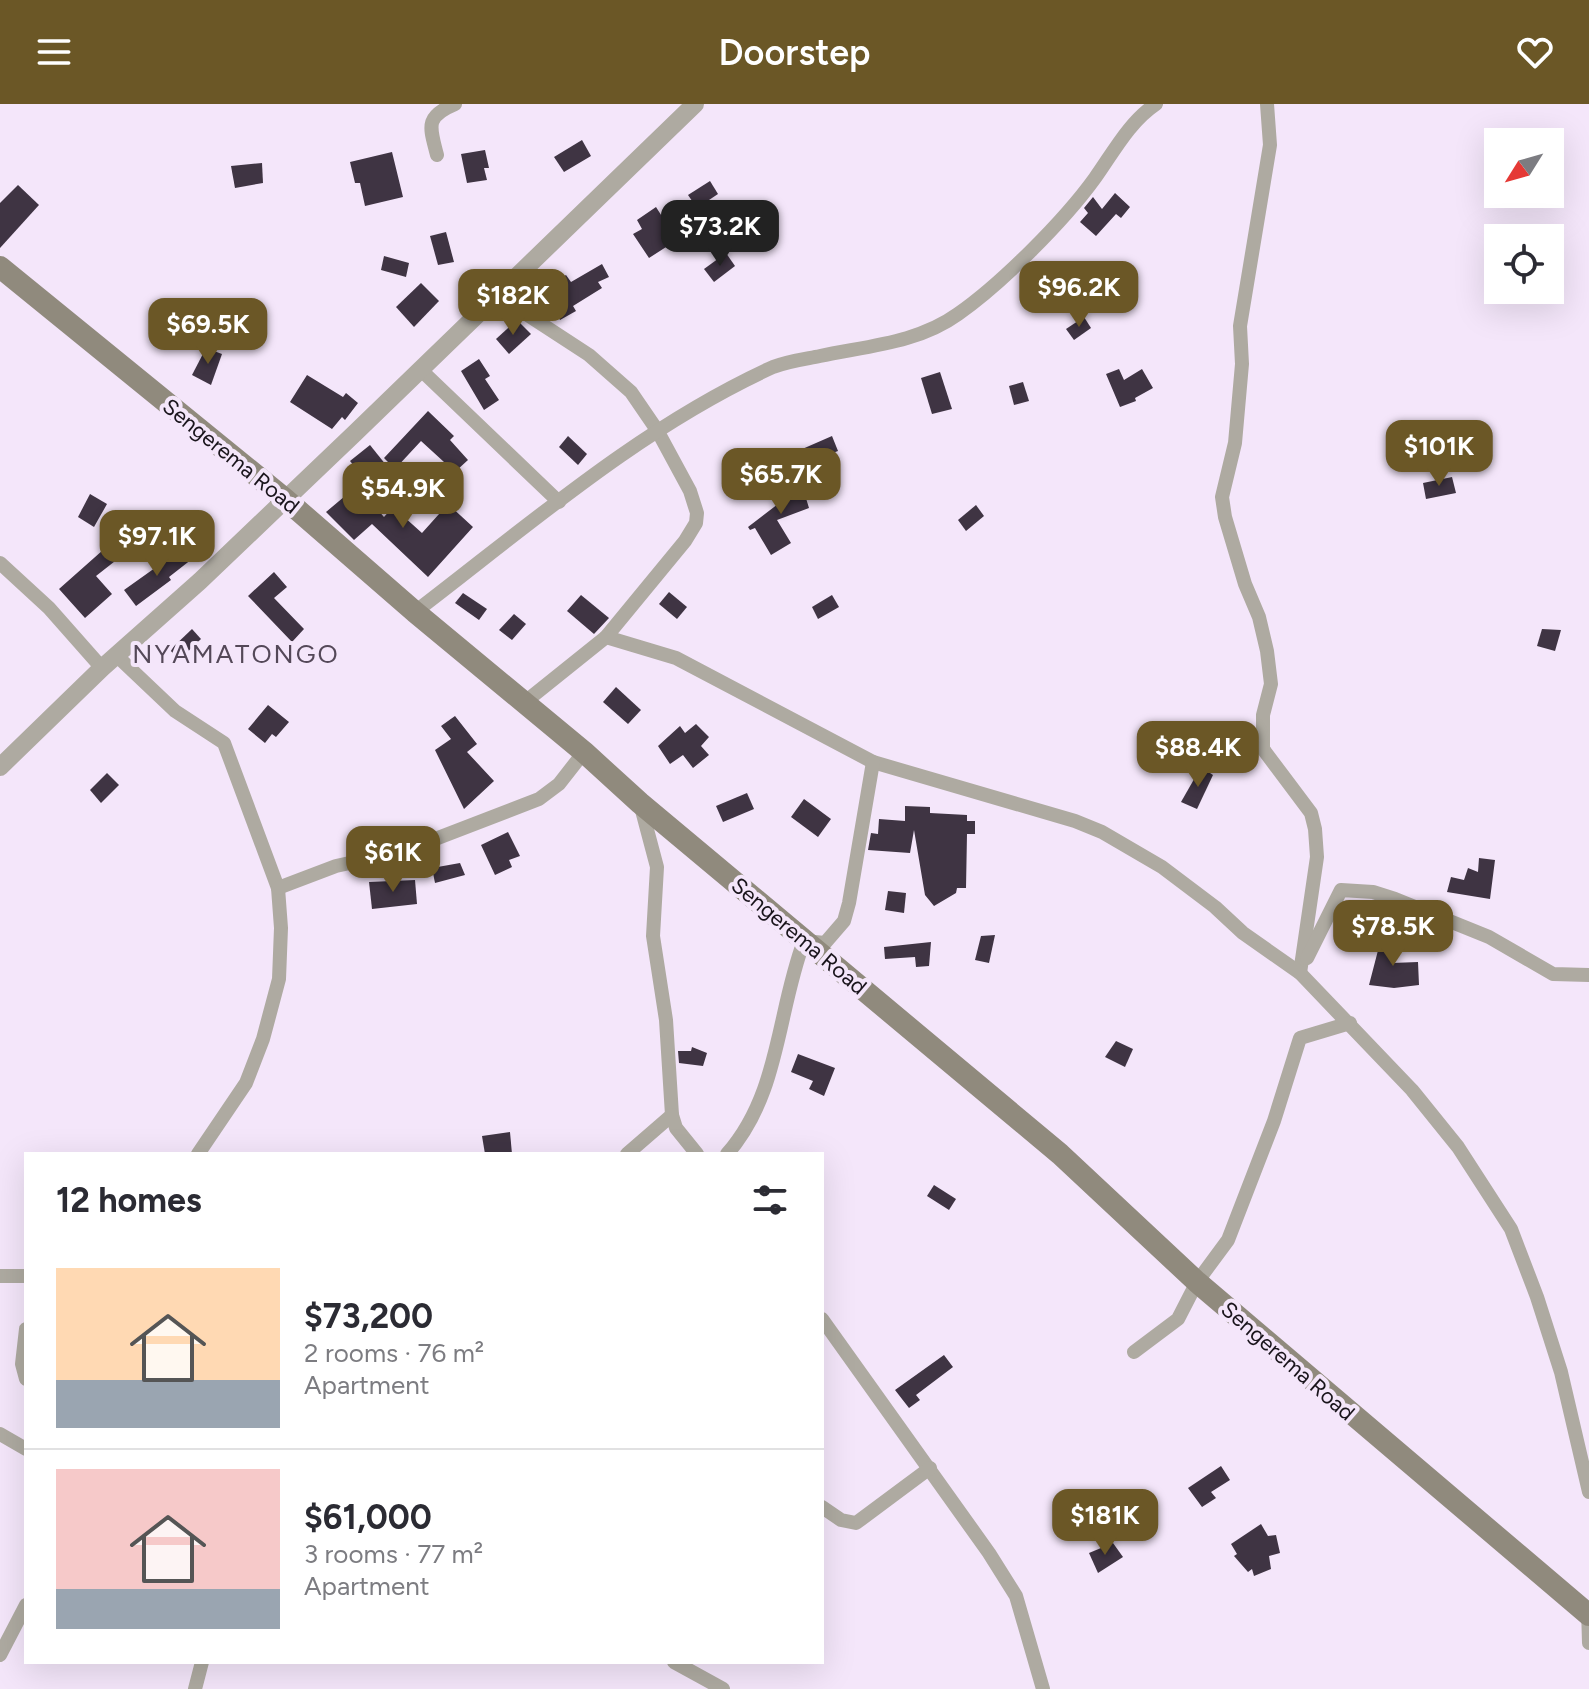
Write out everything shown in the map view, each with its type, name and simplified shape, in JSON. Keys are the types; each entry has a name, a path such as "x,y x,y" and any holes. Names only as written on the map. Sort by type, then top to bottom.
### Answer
{"main road":[{"name":"Sengerema Road","path":"0,267 285,499 640,803 1060,1154 1197,1282 1588,1610"}],"street":[{"path":"437,155 430,125 434,116 455,104"},
{"path":"0,767 421,370 694,104"},
{"path":"415,612 657,430 732,386 777,365 922,335 949,320 1026,254 1076,200 1146,110 1156,104"},
{"path":"1267,104 1270,145 1240,326 1242,364 1235,443 1222,497 1225,517 1245,584 1259,617 1267,651 1271,684 1263,715 1263,749 1311,813 1315,829 1317,857 1300,973"},
{"path":"497,295 613,374 639,402 696,502 696,523 606,637 525,702"},
{"path":"421,370 559,502"},
{"path":"0,563 110,662 224,743 278,888 281,928 279,979 263,1039 246,1083 199,1152"},
{"path":"606,637 676,658 873,762 1075,821 1102,832 1162,867 1215,907 1243,933 1300,973 1350,1023 1458,1147 1511,1229 1551,1336 1589,1492"},
{"path":"278,888 336,866 404,851 539,799 559,784 584,752"},
{"path":"728,1152 762,1097 777,1052 790,980 804,941 825,943 844,921 873,762"},
{"path":"640,803 657,867 653,936 666,1020 672,1115 676,1128 695,1152"},
{"path":"1300,973 1341,890 1373,892 1395,899 1489,937 1553,974 1589,975"},
{"path":"1134,1352 1178,1319 1197,1282 1228,1240 1274,1121 1300,1038 1350,1023"},
{"path":"629,1152 672,1115"},
{"path":"0,1276 24,1277"},
{"path":"824,1322 930,1468 1016,1596 1043,1689"},
{"path":"24,1346 24,1372"},
{"path":"0,1434 24,1448"},
{"path":"824,1508 841,1520 856,1523 930,1468"},
{"path":"0,1655 24,1609"},
{"path":"1588,1610 1589,1643"},
{"path":"195,1689 201,1664"},
{"path":"678,1664 723,1689"}],"building":[{"path":"582,140 591,156 564,172 554,157"},
{"path":"485,150 489,168 484,168 487,180 467,183 461,154"},
{"path":"392,152 403,197 365,206 360,183 355,183 350,162"},
{"path":"262,163 263,183 235,188 231,166"},
{"path":"710,181 718,194 697,208 688,195"},
{"path":"18,185 39,205 0,248 0,203"},
{"path":"1115,193 1130,207 1121,218 1116,214 1096,236 1080,222 1088,213 1084,208 1093,197 1102,209"},
{"path":"656,207 677,240 649,258 633,234 642,229 637,220"},
{"path":"446,232 454,262 438,265 430,236"},
{"path":"726,253 735,266 714,282 704,269"},
{"path":"384,256 409,263 406,277 381,270"},
{"path":"602,264 609,277 598,282 602,288 573,306 576,311 560,320 542,290 566,275 571,282"},
{"path":"421,283 439,301 414,327 396,307"},
{"path":"1084,317 1091,328 1074,340 1066,329"},
{"path":"517,320 531,334 509,354 496,339"},
{"path":"206,348 222,354 211,385 192,375"},
{"path":"479,359 490,376 485,379 499,400 484,410 461,371"},
{"path":"1119,369 1124,380 1142,369 1153,388 1135,398 1136,401 1120,407 1106,374"},
{"path":"940,372 952,409 932,414 921,378"},
{"path":"307,375 343,397 346,393 358,403 345,420 342,417 332,429 290,402"},
{"path":"1023,382 1029,401 1014,405 1009,386"},
{"path":"428,411 454,436 450,440 468,460 434,491 424,480 444,462 421,441 395,469 384,458"},
{"path":"568,436 587,454 578,465 559,447"},
{"path":"832,436 838,451 822,457 826,464 810,471 800,450"},
{"path":"370,445 386,465 366,481 350,461"},
{"path":"1452,477 1456,493 1426,499 1423,483"},
{"path":"804,480 809,494 805,495 809,508 777,520 791,543 771,555 755,528 750,530 748,527 778,504 775,499 780,488"},
{"path":"357,486 384,517 393,507 422,533 448,504 473,527 428,577 372,524 354,540 326,512"},
{"path":"90,494 107,504 94,527 78,517"},
{"path":"976,505 984,516 966,531 958,520"},
{"path":"133,519 147,536 96,576 112,594 85,618 59,589 103,550 100,545"},
{"path":"183,548 192,559 169,577 171,580 136,606 124,590"},
{"path":"274,572 287,587 274,598 304,629 292,642 248,596"},
{"path":"669,592 687,607 677,619 659,604"},
{"path":"463,593 487,609 479,620 455,603"},
{"path":"581,595 609,618 594,634 567,611"},
{"path":"832,595 839,607 818,619 812,607"},
{"path":"514,614 526,624 512,640 499,630"},
{"path":"192,629 201,639 179,660 170,650"},
{"path":"1542,629 1561,630 1555,651 1537,646"},
{"path":"616,687 641,710 628,724 603,702"},
{"path":"268,705 289,722 276,737 272,734 265,743 248,729"},
{"path":"455,716 477,744 467,752 494,781 464,809 435,750 451,739 441,726"},
{"path":"696,724 709,737 701,746 709,755 693,768 683,755 670,764 658,746 680,726 685,733"},
{"path":"1201,767 1213,775 1197,809 1181,802"},
{"path":"107,773 119,785 101,803 90,790"},
{"path":"747,793 754,809 723,822 716,806"},
{"path":"804,799 831,819 818,837 791,817"},
{"path":"905,806 930,807 930,813 967,815 967,821 975,821 975,834 967,834 966,888 957,888 956,893 934,906 925,895 914,830 910,853 868,850 871,833 878,834 879,819 905,821"},
{"path":"508,832 520,856 509,860 512,867 495,875 481,845"},
{"path":"1479,858 1495,860 1490,899 1447,892 1451,877 1464,880 1468,868 1478,872"},
{"path":"460,863 465,875 435,883 432,868"},
{"path":"415,880 417,904 372,909 369,882"},
{"path":"888,891 906,893 904,913 885,910"},
{"path":"995,935 989,963 975,960 981,936"},
{"path":"1382,935 1399,941 1392,963 1418,962 1419,985 1394,988 1369,985"},
{"path":"931,942 929,966 916,967 915,957 885,959 884,947"},
{"path":"1116,1041 1133,1049 1125,1067 1105,1057"},
{"path":"692,1047 707,1053 703,1066 679,1063 678,1051 691,1051"},
{"path":"798,1054 835,1068 824,1096 809,1089 813,1081 791,1072"},
{"path":"510,1132 512,1152 485,1152 482,1136"},
{"path":"934,1185 956,1199 949,1210 927,1196"},
{"path":"944,1355 953,1367 916,1395 920,1400 909,1408 895,1390"},
{"path":"1221,1466 1230,1480 1211,1492 1216,1498 1202,1507 1188,1488"},
{"path":"1261,1524 1268,1536 1276,1535 1280,1553 1269,1556 1271,1569 1254,1576 1252,1569 1248,1572 1234,1556 1237,1554 1231,1544"},
{"path":"1113,1543 1123,1557 1098,1573 1089,1553"}],"district":[{"name":"NYAMATONGO","path":"236,654"}]}
